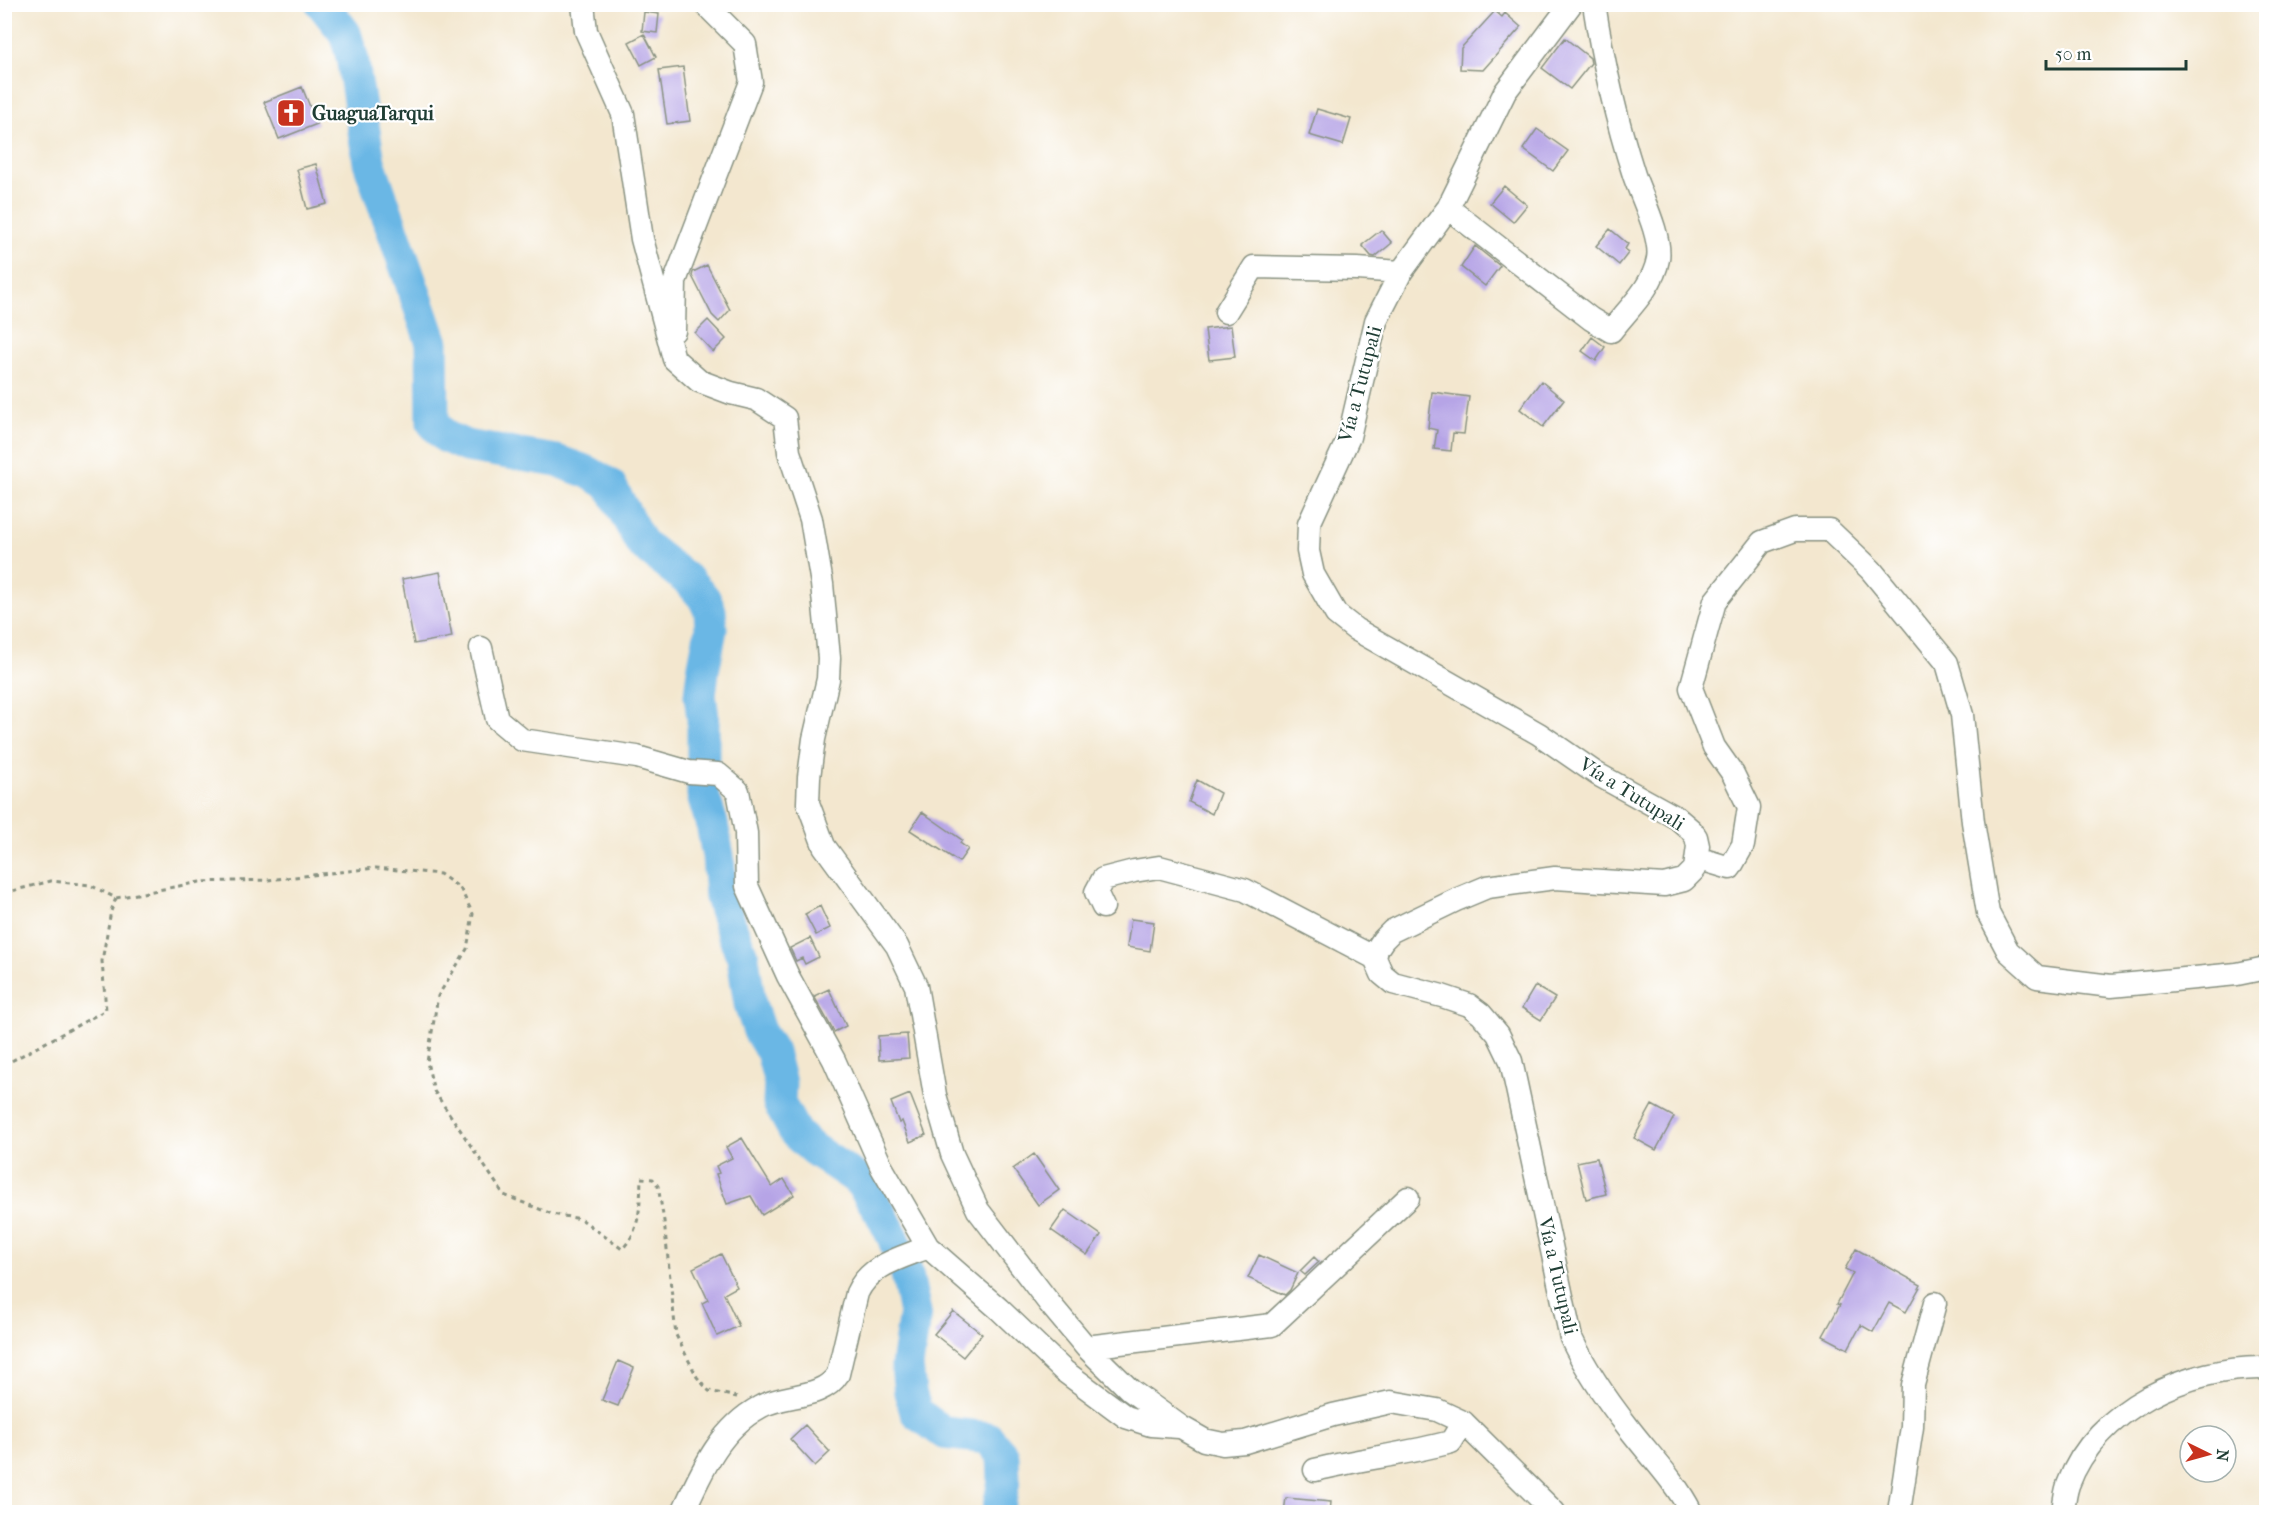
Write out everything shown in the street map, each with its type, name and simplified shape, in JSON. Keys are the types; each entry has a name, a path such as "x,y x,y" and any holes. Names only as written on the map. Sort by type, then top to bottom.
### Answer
{"street":[{"path":"583,4 586,31 623,114 642,239 674,359 699,381 731,393 756,399 785,418 789,452 811,519 822,584 829,658 828,679 814,739 808,803 824,846 897,946 916,986 935,1095 952,1154 978,1210 1086,1347 1130,1390 1181,1427 1204,1440 1223,1444 1245,1442 1342,1413 1391,1402 1437,1410 1463,1422 1554,1512"},
{"path":"674,359 675,281 751,82 745,44 705,4"},
{"name":"Vía a Tutupali","path":"1571,4 1505,92 1448,208 1401,272 1376,321 1349,437 1309,524 1308,551 1313,574 1336,614 1354,630 1539,734 1597,774 1677,818 1686,824 1696,837 1697,858"},
{"path":"1448,208 1591,319 1611,331 1651,282 1659,256 1653,228 1634,176 1603,62 1594,4"},
{"path":"1226,312 1254,267 1401,272"},
{"path":"1102,907 1096,892 1102,879 1159,867 1245,890 1375,958 1377,949 1392,931 1487,887 1555,878 1664,885 1684,880 1695,869 1697,858 1730,868 1743,845 1749,807 1732,774 1714,747 1690,688 1715,601 1762,542 1795,530 1829,530 1871,570 1947,663 1962,715 1973,822 1988,913 2008,951 2037,977 2111,986 2227,975 2266,968"},
{"path":"481,648 497,719 522,740 637,757 700,773 718,774 738,791 747,833 747,886 788,976 834,1060 921,1250 999,1309 1064,1371 1126,1416 1163,1427 1181,1427"},
{"name":"Vía a Tutupali","path":"1375,958 1382,974 1393,983 1469,1005 1481,1014 1498,1034 1511,1061 1571,1338 1596,1384 1628,1428 1674,1483 1691,1512"},
{"path":"1086,1347 1272,1325 1408,1198"},
{"path":"683,1512 706,1461 734,1425 761,1406 822,1390 833,1382 838,1374 861,1284 882,1264 921,1250"},
{"path":"1899,1512 1912,1427 1913,1385 1935,1303"},
{"path":"2063,1512 2068,1486 2083,1457 2104,1431 2132,1409 2169,1388 2191,1379 2234,1369 2266,1368"},
{"path":"1315,1470 1347,1462 1414,1452 1451,1442 1463,1422"}],"path":[{"path":"4,893 51,881 90,885 116,898 200,882 268,880 376,868 440,874 460,888 473,914 467,949 438,996 427,1062 434,1091 504,1195 552,1214 581,1219 622,1249 632,1240 640,1209 641,1178 652,1179 658,1186 664,1221 676,1335 697,1377 709,1390 761,1406"},
{"path":"4,1065 106,1010 102,961 111,911 116,898"}],"building":[{"path":"1495,11 1502,17 1505,13 1521,27 1483,70 1460,69 1461,48"},
{"path":"644,12 659,14 657,33 642,31"},
{"path":"644,34 656,57 641,65 629,42"},
{"path":"1565,38 1590,58 1591,63 1570,89 1542,68"},
{"path":"683,67 690,121 667,124 659,70"},
{"name":"GuaguaTarqui","path":"302,87 317,124 279,139 264,102"},
{"path":"1317,109 1351,119 1343,145 1309,135"},
{"path":"1537,129 1568,151 1553,171 1523,149"},
{"path":"316,164 327,204 307,209 297,169"},
{"path":"1504,186 1527,205 1513,222 1490,203"},
{"path":"1610,229 1628,244 1625,249 1629,252 1619,265 1596,246"},
{"path":"1381,230 1392,243 1375,257 1371,256 1362,245"},
{"path":"1475,246 1500,266 1485,286 1461,267"},
{"path":"707,265 730,310 719,322 712,315 692,276 693,272"},
{"path":"708,320 726,339 713,352 695,333"},
{"path":"1231,326 1235,357 1209,360 1205,329"},
{"path":"1592,337 1605,347 1596,361 1582,351"},
{"path":"1541,381 1564,400 1543,427 1520,409"},
{"path":"1432,392 1469,397 1464,434 1453,433 1451,451 1434,449 1437,430 1428,428"},
{"path":"440,572 452,637 414,644 402,579"},
{"path":"1197,780 1220,793 1212,814 1189,802"},
{"path":"922,812 962,840 960,843 968,849 959,862 910,830"},
{"path":"820,906 830,928 816,935 805,914"},
{"path":"1131,919 1154,922 1150,951 1127,947"},
{"path":"810,938 819,957 805,964 802,958 796,961 790,948"},
{"path":"1535,986 1555,998 1541,1020 1522,1008"},
{"path":"829,989 846,1026 834,1032 814,996"},
{"path":"907,1034 909,1058 879,1060 878,1036"},
{"path":"910,1094 926,1135 910,1142 891,1102"},
{"path":"1652,1105 1674,1117 1656,1150 1634,1138"},
{"path":"742,1138 772,1187 784,1179 794,1195 762,1215 751,1196 727,1204 716,1174 719,1173 716,1166 732,1158 726,1147"},
{"path":"1034,1154 1059,1190 1038,1205 1013,1169"},
{"path":"1597,1158 1606,1194 1586,1199 1577,1162"},
{"path":"1065,1210 1101,1235 1087,1255 1051,1230"},
{"path":"1856,1249 1921,1285 1906,1312 1889,1303 1873,1332 1861,1325 1848,1349 1823,1336 1840,1305 1837,1304 1853,1273 1845,1269"},
{"path":"721,1254 737,1287 724,1294 739,1326 717,1336 702,1303 708,1300 693,1268"},
{"path":"1259,1255 1298,1273 1285,1295 1248,1278"},
{"path":"1314,1257 1319,1262 1305,1275 1300,1271"},
{"path":"953,1311 982,1334 963,1357 934,1334"},
{"path":"618,1361 634,1368 618,1406 602,1400"},
{"path":"805,1425 830,1452 815,1466 790,1439"},
{"path":"1286,1498 1331,1502 1330,1512 1284,1512"}],"waterway":[{"path":"322,4 345,33 352,57 369,162 432,343 433,423 446,437 466,446 557,461 588,472 610,485 641,543 690,582 704,598 710,611 711,629 700,695 703,718 703,795 712,824 718,856 721,897 743,958 750,1004 759,1031 772,1052 780,1083 779,1103 796,1134 813,1149 859,1180 880,1212 893,1237 907,1274 915,1313 907,1366 910,1392 916,1412 944,1433 988,1438 1003,1456 1004,1481 998,1512"}],"place":[{"name":"GuaguaTarqui","path":"291,113"}]}
